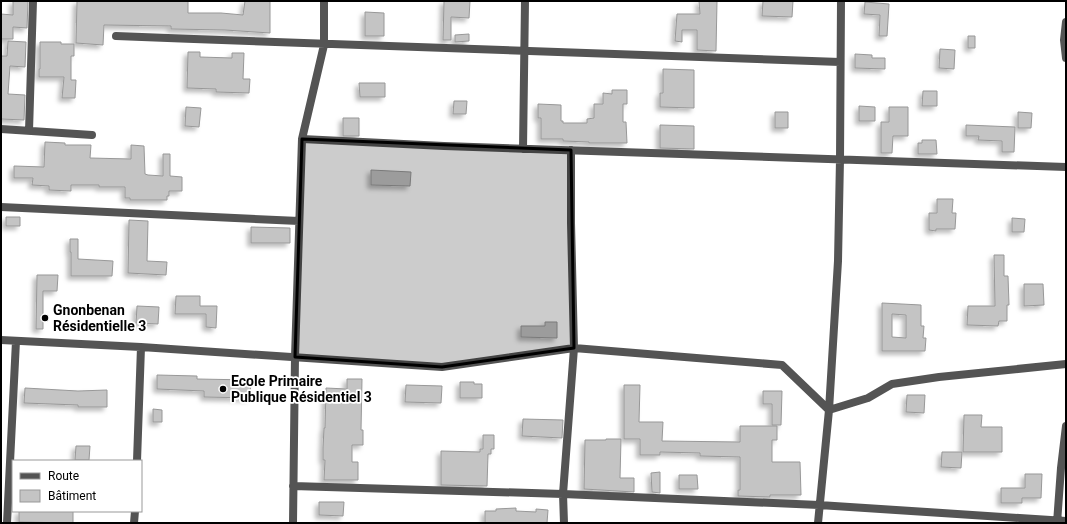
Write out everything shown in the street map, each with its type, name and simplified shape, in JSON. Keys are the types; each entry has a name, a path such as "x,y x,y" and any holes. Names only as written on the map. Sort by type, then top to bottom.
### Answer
{"street":[{"path":"30,131 33,1"},
{"path":"293,523 295,357 302,139 324,45 324,1"},
{"path":"523,149 525,1"},
{"path":"818,523 829,410 838,261 841,1"},
{"path":"1066,22 1064,40 1066,58"},
{"path":"116,36 324,45 524,50 840,62"},
{"path":"1,129 92,135"},
{"path":"302,139 523,149 1066,167"},
{"path":"564,523 563,494 574,348 571,150"},
{"path":"1,208 299,221"},
{"path":"1,340 141,347 442,367 574,348 782,365 829,410"},
{"path":"7,523 16,341"},
{"path":"137,460 141,347"},
{"path":"829,410 868,398 892,384 939,377 1066,364"},
{"path":"293,486 563,494 819,505 1060,521 1066,426"},
{"path":"134,523 135,512"}],"highlighted area":[{"path":"302,139 571,150 574,348 442,367 295,357"}],"building":[{"path":"13,1 28,1 27,28 13,27 13,39 1,39 1,14 13,15"},
{"path":"77,1 188,1 188,13 243,15 245,1 270,1 270,33 171,29 171,26 104,25 103,45 76,43"},
{"path":"444,1 470,1 469,18 451,17 451,40 443,40"},
{"path":"699,1 717,1 716,51 697,50 697,30 682,30 682,42 675,41 677,14 700,14"},
{"path":"763,1 793,1 792,17 762,16"},
{"path":"865,2 889,4 887,36 879,36 880,15 864,14"},
{"path":"365,12 384,13 384,36 365,36"},
{"path":"469,34 469,41 455,42 455,35"},
{"path":"968,36 975,36 975,48 968,48"},
{"path":"8,41 26,42 25,67 10,66 8,94 25,95 24,120 1,119 1,56 7,56"},
{"path":"40,42 61,42 61,44 74,44 74,56 71,56 71,80 76,80 75,98 62,98 64,77 39,77"},
{"path":"940,49 955,50 954,69 939,68"},
{"path":"188,52 200,52 200,57 232,58 232,53 244,53 243,79 250,79 249,93 216,92 216,89 187,88"},
{"path":"855,54 872,55 872,58 885,58 885,69 855,68"},
{"path":"663,69 694,70 694,108 660,107 660,93 663,93"},
{"path":"359,83 385,83 385,97 360,97"},
{"path":"612,90 627,90 627,104 623,104 623,122 626,122 627,143 589,143 563,141 563,139 541,139 541,118 538,118 538,104 561,105 561,121 563,121 563,123 587,123 587,119 594,118 594,104 603,104 603,93 612,94"},
{"path":"923,91 937,91 937,106 922,106"},
{"path":"454,101 467,101 466,114 453,114"},
{"path":"859,106 875,107 875,121 859,121"},
{"path":"186,107 201,108 199,127 185,126"},
{"path":"889,107 908,107 908,136 893,136 892,153 881,153 881,122 889,122"},
{"path":"775,112 788,112 788,128 775,128"},
{"path":"1018,112 1032,113 1031,128 1018,128"},
{"path":"343,118 359,118 359,136 343,136"},
{"path":"660,125 694,126 694,149 660,148"},
{"path":"966,125 1015,127 1014,152 1002,152 1002,141 978,140 979,136 966,136"},
{"path":"922,140 936,140 937,154 918,154 918,143 922,143"},
{"path":"45,142 65,143 65,145 91,145 90,158 131,159 131,145 144,146 145,174 148,175 163,176 163,154 170,154 170,176 182,177 182,191 169,191 167,200 130,200 130,198 125,198 125,187 71,185 71,191 49,190 49,186 32,185 33,178 14,178 14,166 44,167"},
{"path":"371,170 411,172 410,186 371,185"},
{"path":"937,199 953,199 952,213 956,213 955,229 936,229 936,231 929,230 929,213 937,213"},
{"path":"6,217 20,217 20,226 6,226"},
{"path":"1012,218 1025,219 1024,232 1012,232"},
{"path":"129,220 148,221 147,261 167,262 166,275 128,273"},
{"path":"251,227 290,228 290,243 251,243"},
{"path":"70,239 78,239 78,259 113,261 112,276 71,276"},
{"path":"994,255 1004,255 1004,276 1008,276 1009,305 1007,305 1007,321 999,321 998,326 967,325 968,306 995,306"},
{"path":"37,275 58,275 57,291 43,291 43,329 36,329"},
{"path":"1024,284 1043,284 1044,305 1024,306"},
{"path":"176,296 200,296 200,306 217,306 216,328 206,327 206,314 175,314"},
{"path":"882,303 921,305 921,326 924,326 923,338 926,338 925,351 882,351","holes":["892,314 906,315 906,338 892,337"]},
{"path":"137,306 159,307 158,324 136,323"},
{"path":"545,322 557,322 557,338 521,337 521,326 545,326"},
{"path":"157,375 197,376 197,379 251,380 250,398 204,397 204,391 157,389"},
{"path":"347,379 362,379 361,430 363,430 363,445 352,445 352,462 358,462 358,480 324,480 325,460 323,460 323,448 326,388 347,389"},
{"path":"460,382 474,382 474,384 482,384 482,398 460,398"},
{"path":"406,385 442,386 441,403 405,402"},
{"path":"624,385 640,385 639,422 663,422 662,441 740,442 740,426 777,426 777,440 772,440 772,462 800,462 801,495 770,495 770,497 738,496 738,490 740,490 740,457 700,456 700,453 660,452 660,455 640,455 640,439 624,439"},
{"path":"25,388 78,391 107,390 107,407 78,407 78,405 24,403"},
{"path":"763,391 782,391 781,425 772,425 772,404 763,404"},
{"path":"907,395 925,395 924,413 906,412"},
{"path":"153,409 162,410 162,422 153,422"},
{"path":"964,415 982,415 981,427 1002,427 1002,452 963,452"},
{"path":"523,419 563,420 562,438 522,436"},
{"path":"483,435 494,435 494,449 491,449 491,454 488,454 487,486 441,485 441,451 480,452 480,449 483,449"},
{"path":"621,439 620,478 634,478 634,492 584,489 585,440"},
{"path":"76,446 90,446 89,460 75,460"},
{"path":"942,452 962,452 961,468 941,467"},
{"path":"660,472 660,493 652,492 651,473"},
{"path":"1025,474 1042,474 1041,498 1022,498 1022,503 1001,503 1001,488 1025,488"},
{"path":"679,475 697,475 698,489 679,489"},
{"path":"319,502 344,502 343,516 319,515"},
{"path":"516,508 516,511 536,512 536,509 548,510 547,523 485,523 485,511"},
{"path":"19,512 73,512 73,523 19,522"}],"place":[{"name":"Gnonbenan Résidentielle 3","path":"45,318"},
{"name":"Ecole Primaire Publique Résidentiel 3","path":"223,389"}]}
